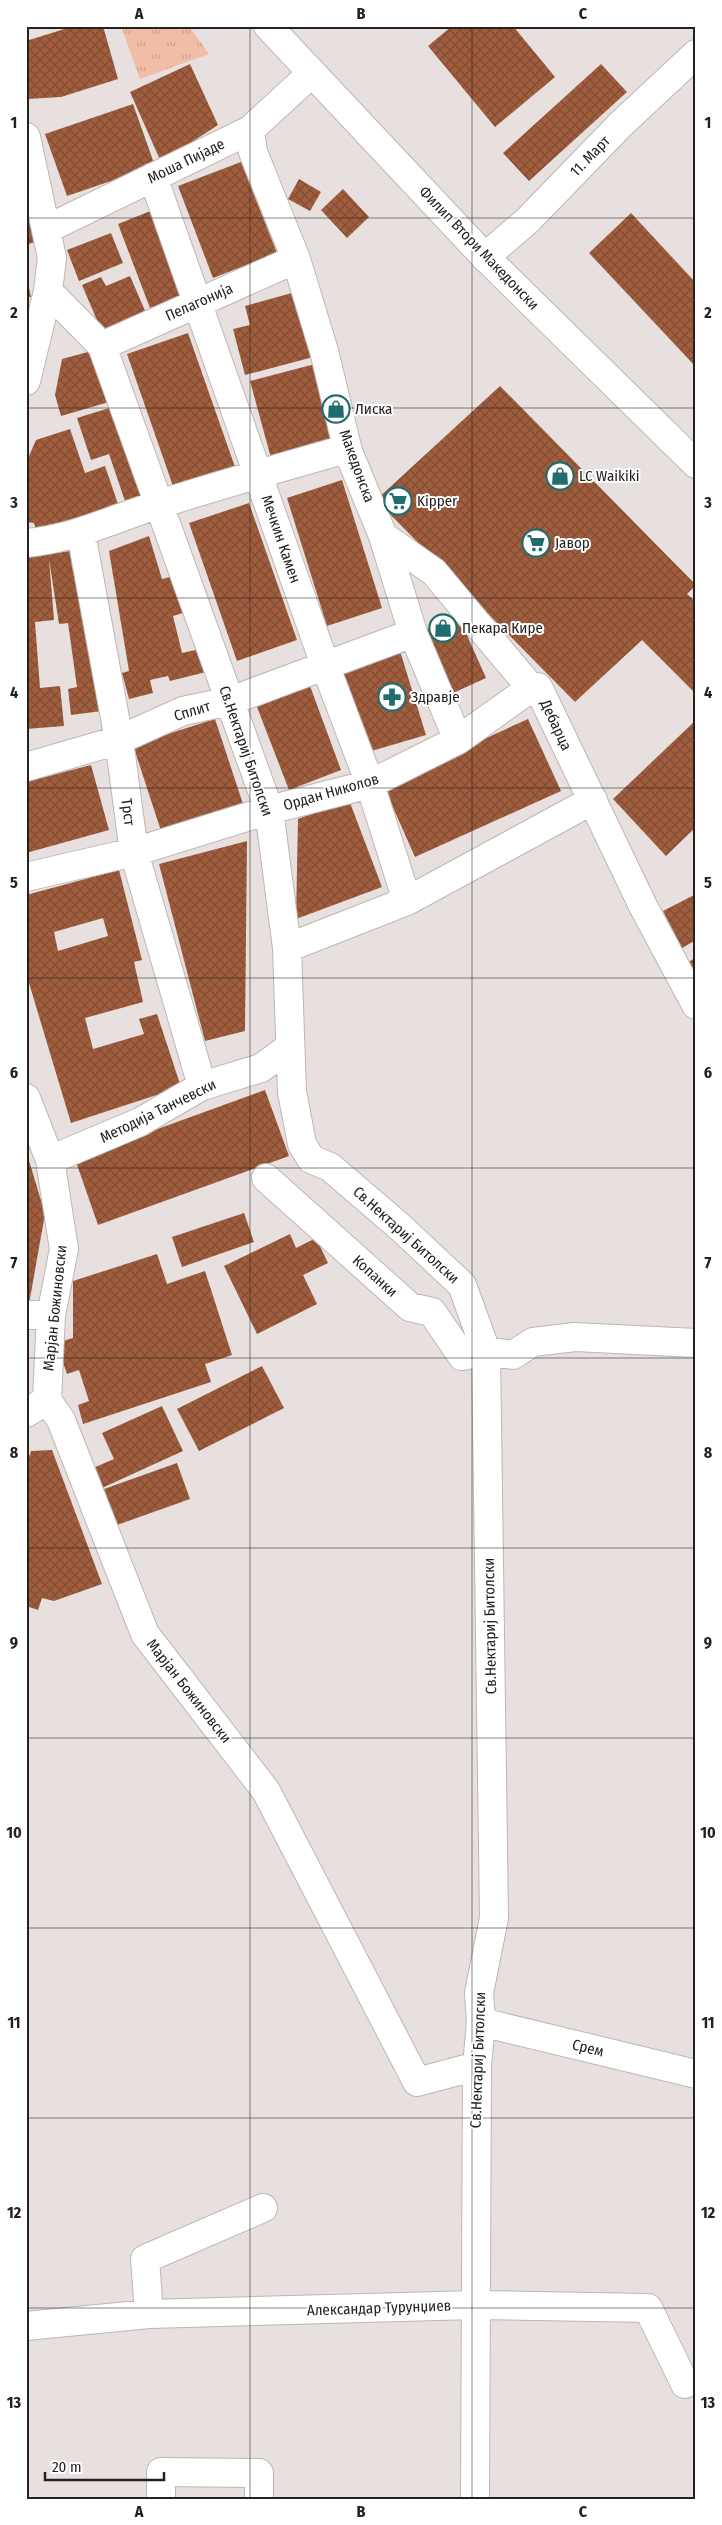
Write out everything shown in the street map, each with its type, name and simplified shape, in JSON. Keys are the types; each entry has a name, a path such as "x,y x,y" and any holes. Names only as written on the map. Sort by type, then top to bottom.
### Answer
{"street":[{"name":"Филип Втори Македонски","path":"268,26 485,257 696,464"},
{"name":"11. Март","path":"485,257 528,220 621,124 696,54"},
{"name":"Моша Пијаде","path":"47,229 250,130 312,73"},
{"name":"Македонска","path":"250,130 253,152 296,259 324,351 348,451 383,536 413,633 458,740"},
{"path":"26,137 52,258 48,291 26,381"},
{"name":"Мечкин Камен","path":"153,177 325,665 370,784 407,901"},
{"name":"Пелагонија","path":"102,346 296,259"},
{"name":"Св.Нектариј Битолски","path":"48,291 102,346 269,810 286,948 292,1092 302,1144 311,1159 330,1167 400,1227 462,1285 486,1351 494,1918 479,1994 481,2022 477,2066 475,2499"},
{"path":"26,543 51,541 81,533 159,505 258,474 339,451 348,451"},
{"name":"Трст","path":"81,533 119,740 134,852 202,1086"},
{"name":"Дебарца","path":"383,536 434,572 531,688 538,687 643,906 696,1005"},
{"name":"Сплит","path":"26,767 119,740 183,711 230,701 413,633"},
{"name":"Ордан Николов","path":"26,876 134,852 269,810 370,784 458,740 531,688"},
{"path":"286,948 407,901 593,800"},
{"name":"Методија Танчевски","path":"50,1160 140,1122 202,1086 261,1068 290,1047"},
{"name":"Марјан Божиновски","path":"26,1098 50,1160 64,1249 39,1315 36,1406 61,1420 145,1634 266,1791 417,2082 477,2066"},
{"name":"Копанки","path":"266,1178 410,1307 432,1312 462,1356 486,1351"},
{"path":"486,1351 513,1355 533,1342 574,1337 696,1342"},
{"name":"Срем","path":"481,2022 696,2074"},
{"path":"149,2314 145,2259 263,2208"},
{"name":"Александар Турунџиев","path":"26,2326 149,2314 475,2305 648,2308 685,2384"},
{"path":"161,2499 161,2472 259,2473 259,2499"}],"green space":[{"path":"121,26 189,26 209,54 140,79"}],"building":[{"path":"74,26 103,26 118,79 61,97 27,99 26,41"},
{"path":"452,26 513,26 555,77 495,127 428,46"},
{"path":"190,64 218,125 161,162 130,92"},
{"path":"601,64 627,92 529,181 503,153"},
{"path":"133,104 155,166 67,196 45,134"},
{"path":"241,162 277,253 213,278 178,186"},
{"path":"299,179 321,192 310,211 288,199"},
{"path":"343,189 369,217 347,238 321,210"},
{"path":"153,210 186,295 150,308 118,224"},
{"path":"30,211 40,240 26,245 26,212"},
{"path":"631,213 696,283 696,367 589,253"},
{"path":"111,233 123,263 79,281 67,250"},
{"path":"26,275 31,297 26,297"},
{"path":"130,276 146,313 102,332 82,285 101,277 106,286"},
{"path":"299,291 317,356 245,375 233,329 250,325 245,306"},
{"path":"188,333 235,467 174,489 127,354"},
{"path":"95,350 109,402 61,416 55,395 62,359"},
{"path":"315,364 336,441 271,458 250,381"},
{"name":"Јавор","path":"500,386 696,585 687,594 696,602 696,694 642,640 575,702 376,500"},
{"path":"116,406 146,497 126,504 109,454 91,460 77,418"},
{"path":"70,429 85,473 105,466 119,507 38,535 34,523 26,522 26,463 36,440"},
{"path":"342,480 382,608 327,626 287,498"},
{"path":"249,503 297,640 237,661 189,523"},
{"path":"149,536 162,579 174,576 183,613 173,616 182,653 200,649 206,672 170,681 168,676 150,680 153,693 129,699 122,673 129,671 109,551"},
{"path":"78,550 102,711 71,715 68,689 77,687 68,623 59,624 49,559 54,620 35,622 40,688 60,686 64,726 26,729 26,557"},
{"path":"458,615 486,678 453,693 425,630"},
{"path":"400,651 426,735 368,752 342,670"},
{"path":"310,686 341,770 289,790 257,707"},
{"path":"215,719 243,804 161,831 133,745"},
{"path":"528,719 561,791 415,857 383,785"},
{"path":"696,720 696,827 666,856 613,799"},
{"path":"91,765 109,830 26,853 26,782"},
{"path":"349,800 382,887 296,919 298,819"},
{"path":"247,841 245,1031 205,1041 159,864"},
{"path":"119,870 142,960 134,962 143,1002 85,1018 93,1049 144,1034 139,1019 157,1014 181,1087 71,1123 26,973 26,895","holes":["103,918 108,936 58,951 54,932"]},
{"path":"696,894 696,940 682,948 663,911"},
{"path":"696,957 696,982 686,964"},
{"path":"265,1090 289,1156 98,1225 75,1159"},
{"path":"28,1157 45,1214 29,1304 26,1304"},
{"path":"244,1213 254,1242 182,1267 172,1237"},
{"path":"290,1234 296,1248 316,1238 328,1263 303,1275 317,1304 257,1334 224,1266"},
{"path":"157,1254 167,1284 205,1271 232,1355 205,1364 211,1382 83,1424 78,1405 89,1401 79,1370 67,1374 56,1343 73,1338 73,1281"},
{"path":"262,1366 284,1408 199,1451 177,1409"},
{"path":"162,1406 183,1451 102,1488 93,1468 114,1459 102,1433"},
{"path":"52,1450 102,1584 54,1601 42,1598 38,1610 26,1606 26,1466 31,1451"},
{"path":"177,1463 190,1499 117,1525 104,1489"}],"place":[{"name":"Лиска","path":"336,409"},
{"name":"LC Waikiki","path":"560,476"},
{"name":"Kipper","path":"398,501"},
{"name":"Јавор","path":"536,543"},
{"name":"Пекара Кире","path":"443,628"},
{"name":"Здравје","path":"392,697"}]}
